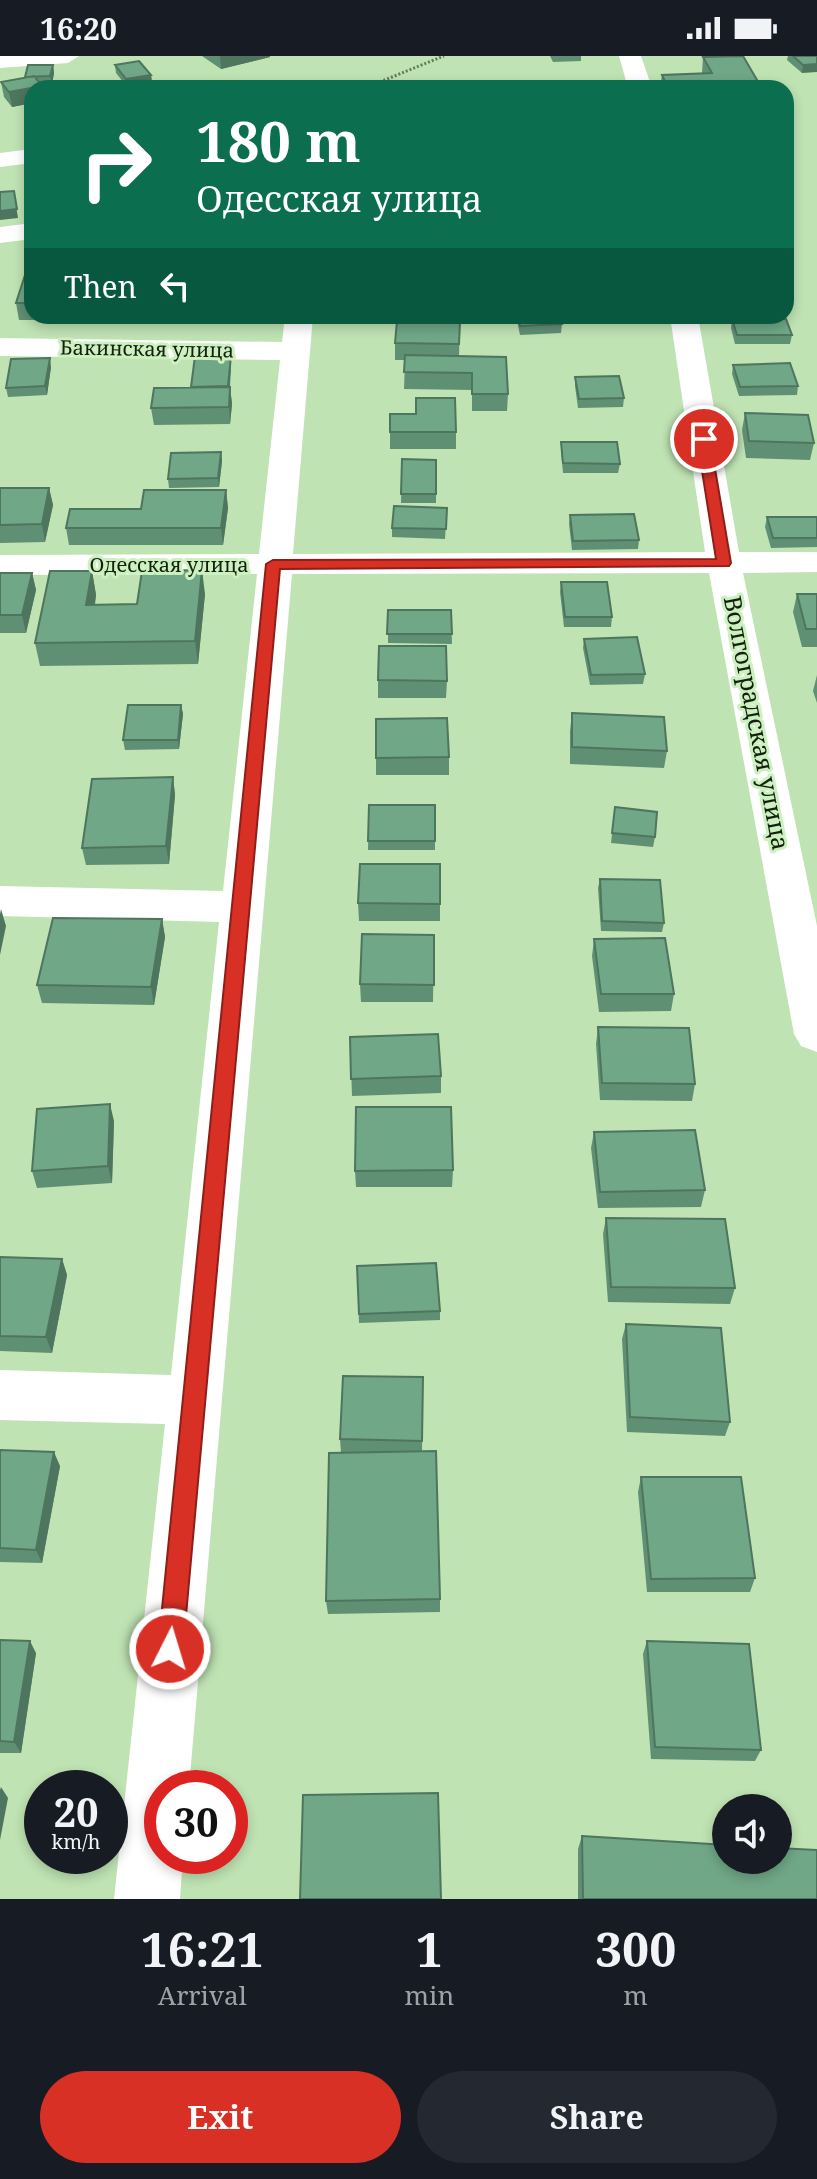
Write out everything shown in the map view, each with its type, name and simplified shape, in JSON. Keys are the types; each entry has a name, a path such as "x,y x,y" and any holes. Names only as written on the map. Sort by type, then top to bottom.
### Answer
{"street":[{"path":"0,61 68,56"},
{"path":"630,56 638,80"},
{"path":"0,160 24,157"},
{"path":"0,235 24,232"},
{"name":"Волгоградская улица","path":"685,324 724,563 817,1034"},
{"path":"147,1899 296,334"},
{"name":"Бакинская улица","path":"0,347 296,334"},
{"name":"Одесская улица","path":"0,565 817,562"},
{"path":"0,901 241,907"},
{"path":"0,1395 194,1400"}],"path":[{"path":"385,80 444,56"}],"building":[{"path":"743,56 757,80 664,80 662,75 712,73 703,57"},
{"path":"793,56 817,56 817,64 803,65"},
{"path":"139,61 151,75 126,79 115,65"},
{"path":"28,65 53,65 50,76 25,77"},
{"path":"34,76 37,80 24,80 24,89 9,92 1,82"},
{"path":"14,191 17,209 0,211 0,192"},
{"path":"24,278 24,303 16,303"},
{"path":"397,324 460,324 459,344 395,343"},
{"path":"520,324 562,324 520,326"},
{"path":"734,324 788,324 792,335 737,335"},
{"path":"405,355 506,357 508,394 472,394 472,373 404,372"},
{"path":"195,356 231,356 228,386 191,387"},
{"path":"50,358 45,386 6,388 11,359"},
{"path":"790,363 798,386 740,387 733,365"},
{"path":"619,376 624,398 579,399 575,377"},
{"path":"230,387 229,407 151,408 154,388"},
{"path":"416,398 455,398 456,432 390,432 390,414 416,414"},
{"path":"745,413 808,415 814,443 749,441"},
{"path":"561,442 617,442 620,464 563,463"},
{"path":"221,452 218,478 168,479 171,453"},
{"path":"402,459 436,460 436,494 401,494"},
{"path":"0,488 49,488 42,524 0,525"},
{"path":"144,490 226,490 221,528 66,528 70,509 141,509"},
{"path":"394,506 447,508 446,529 392,528"},
{"path":"634,514 639,540 573,541 570,515"},
{"path":"767,517 817,517 817,538 773,538"},
{"path":"202,570 195,641 35,643 50,571 92,571 86,605 137,604 142,571"},
{"path":"0,573 32,573 22,615 0,615"},
{"path":"561,582 607,582 612,617 565,617"},
{"path":"797,594 817,594 817,629 806,629"},
{"path":"388,610 451,610 452,634 387,634"},
{"path":"637,637 645,674 591,675 584,639"},
{"path":"379,646 446,646 447,681 378,680"},
{"path":"128,705 181,705 178,740 123,740"},
{"path":"572,713 664,717 667,751 572,747"},
{"path":"447,718 449,757 376,758 376,719"},
{"path":"173,777 166,846 82,848 92,779"},
{"path":"369,805 435,805 435,841 368,841"},
{"path":"615,807 657,812 655,837 612,833"},
{"path":"360,864 440,864 440,904 358,903"},
{"path":"600,879 660,880 664,923 602,921"},
{"path":"53,918 162,919 151,987 37,985"},
{"path":"362,934 434,935 434,985 360,984"},
{"path":"665,938 674,994 601,994 594,939"},
{"path":"598,1027 689,1028 695,1084 602,1083"},
{"path":"438,1034 441,1076 351,1079 350,1037"},
{"path":"110,1104 108,1166 32,1171 37,1109"},
{"path":"356,1107 451,1107 453,1170 355,1171"},
{"path":"695,1130 705,1190 600,1192 594,1132"},
{"path":"606,1218 725,1219 735,1288 611,1287"},
{"path":"0,1257 62,1259 46,1337 0,1336"},
{"path":"436,1263 440,1311 359,1314 357,1266"},
{"path":"626,1324 721,1328 730,1422 630,1417"},
{"path":"343,1376 423,1377 422,1441 340,1439"},
{"path":"0,1450 54,1452 36,1550 0,1548"},
{"path":"436,1451 440,1599 326,1601 329,1453"},
{"path":"641,1477 741,1477 755,1578 651,1579"},
{"path":"0,1640 30,1641 14,1742 0,1741"},
{"path":"647,1641 749,1644 761,1750 655,1747"},
{"path":"438,1793 441,1899 300,1899 303,1795"},
{"path":"582,1836 712,1844 712,1874 792,1874 792,1849 817,1850 817,1899 583,1899"}],"route":[{"path":"170,1649 273,564 724,563 704,439"}]}
